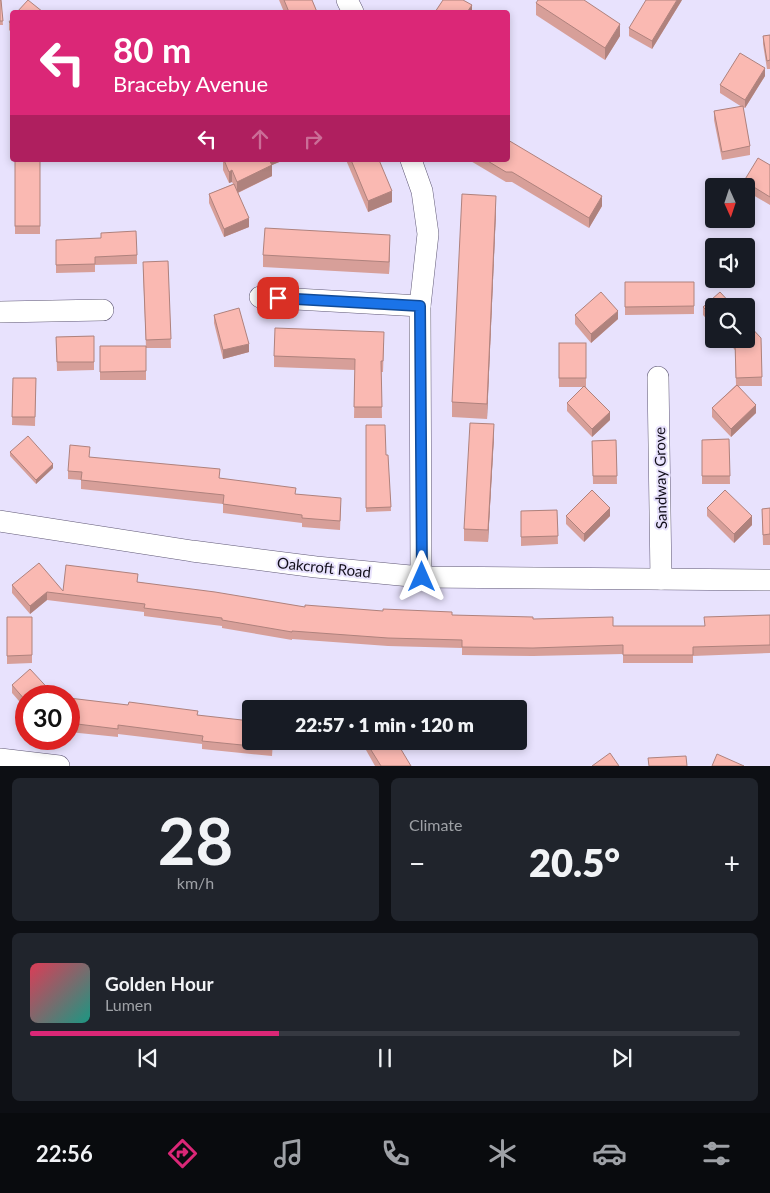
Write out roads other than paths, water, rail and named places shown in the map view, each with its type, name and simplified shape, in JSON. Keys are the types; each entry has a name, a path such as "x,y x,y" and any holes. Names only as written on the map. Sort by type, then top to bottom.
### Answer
{"street":[{"path":"412,162 422,191 428,234 420,306 422,577"},
{"path":"260,297 420,306"},
{"path":"0,312 103,310"},
{"name":"Sandway Grove","path":"658,376 661,579"},
{"name":"Oakcroft Road","path":"0,521 192,551 316,567 422,577 770,580"},
{"path":"0,759 59,766"}]}
